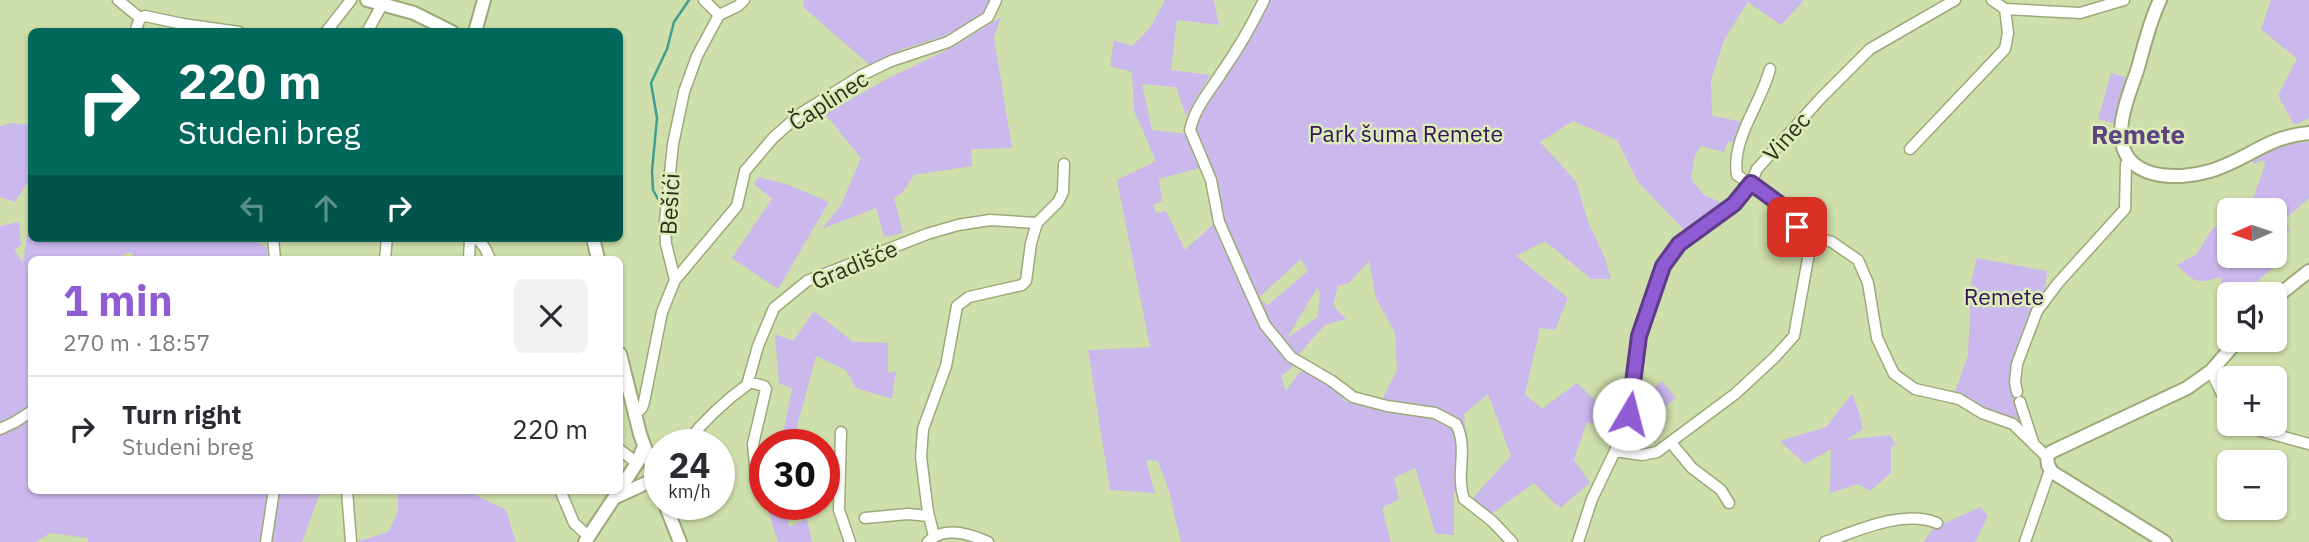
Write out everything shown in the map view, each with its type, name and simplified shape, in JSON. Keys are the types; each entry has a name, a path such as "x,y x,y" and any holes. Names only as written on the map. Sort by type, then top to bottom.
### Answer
{"main road":[{"path":"367,0 424,16 445,28"},
{"path":"473,28 484,0"},
{"path":"2160,0 2123,121 2123,146 2131,162 2154,174 2191,174 2225,165 2283,137 2309,134"},
{"path":"2287,288 2309,271"},
{"path":"2165,542 2048,464 2051,452 2175,394 2211,371 2228,352"},
{"path":"623,367 643,446 637,463 623,485"},
{"path":"623,492 644,486"},
{"path":"587,539 617,494"},
{"path":"613,500 621,494"},
{"path":"671,520 680,542"}],"street":[{"path":"118,0 140,18"},
{"path":"329,28 351,0"},
{"path":"704,0 719,16 744,0"},
{"name":"Čaplinec","path":"675,280 737,206 746,172 773,138 791,122 862,75 891,61 948,42 988,17 996,0"},
{"path":"1264,0 1252,26 1202,100 1190,130 1211,180 1219,222 1265,325 1296,362 1332,381 1353,397 1387,406 1435,413 1456,424 1463,440 1461,482 1464,499 1492,521 1512,542"},
{"name":"Vinec","path":"1578,542 1591,499 1615,451 1629,414 1639,336 1663,266 1679,244 1734,204 1751,183 1757,169 1827,91 1870,49 1955,0"},
{"path":"1992,0 2005,9 2080,13 2124,0"},
{"path":"369,28 383,3"},
{"path":"1910,149 2005,49 2008,33 2005,9"},
{"path":"140,18 145,16 211,28"},
{"name":"Bešići","path":"675,280 666,244 665,222 673,144 684,92 697,55 719,16"},
{"path":"136,28 140,18"},
{"path":"1615,451 1649,455 1672,444 1735,394 1794,336 1811,242 1781,205 1737,175 1738,150 1766,85 1770,69"},
{"path":"988,542 955,533 931,539 921,457 923,429 946,366 957,306 969,297 1022,285 1026,281 1031,243 1037,223 1058,202 1063,192 1064,164"},
{"path":"2034,445 2015,383 2017,364 2037,311 2058,283 2125,209 2126,164"},
{"name":"Gradišće","path":"749,382 758,346 775,308 807,281 926,234 958,225 990,220 1037,223"},
{"path":"1811,242 1821,239 1832,242 1858,260 1868,283 1877,338 1894,374 1915,389 1959,399 1982,413 2013,424 2048,464 2025,542"},
{"path":"634,415 639,412 644,402 662,312 675,280"},
{"path":"2211,371 2217,384"},
{"path":"697,429 749,382 766,389 757,429"},
{"path":"0,429 28,414"},
{"path":"841,432 839,510 850,542"},
{"path":"2284,436 2309,444"},
{"path":"1672,444 1692,468 1721,490 1729,503"},
{"path":"623,452 637,463"},
{"path":"266,542 273,494"},
{"path":"347,494 351,542"},
{"path":"562,494 574,523 587,539"},
{"path":"866,518 908,514 929,516"},
{"path":"1825,542 1871,525 1918,518 1937,523"}],"green space":[{"path":"804,0 993,0 991,11 944,36 903,49 871,66 803,7"},
{"name":"Park šuma Remete","path":"1165,0 1214,0 1219,25 1177,20 1171,70 1210,75 1186,116 1176,87 1142,84 1152,130 1187,134 1203,167 1159,179 1162,201 1153,205 1156,213 1166,211 1185,250 1216,222 1226,227 1221,203 1192,131 1194,113 1230,70 1267,0 1804,0 1781,25 1748,2 1724,40 1711,80 1712,116 1744,122 1736,144 1728,141 1724,152 1701,146 1695,155 1691,179 1704,195 1722,203 1686,232 1638,182 1617,140 1573,121 1540,142 1576,181 1588,222 1605,258 1611,279 1591,279 1545,241 1516,256 1568,298 1555,330 1540,328 1525,394 1542,409 1577,383 1613,417 1608,430 1587,422 1574,460 1590,483 1560,508 1534,483 1491,514 1471,500 1511,456 1488,394 1464,414 1467,450 1454,493 1454,535 1436,534 1415,468 1394,478 1399,499 1382,508 1391,542 1181,542 1169,491 1158,461 1146,460 1155,493 1110,490 1088,350 1150,347 1117,180 1156,161 1134,111 1132,72 1110,66 1114,40 1132,46 1150,28","holes":["1301,259 1308,271 1268,305 1257,299","1369,261 1376,298 1395,333 1397,370 1377,409 1344,401 1334,385 1308,372 1300,372 1286,391 1281,376 1293,367 1288,353 1299,354 1325,325 1346,319 1333,305 1338,286 1349,283","1317,288 1320,292 1318,317 1287,338"]},
{"path":"2271,0 2309,0 2309,118 2294,125 2278,95 2297,59 2261,29"},
{"path":"1001,17 994,37 1012,148 971,149 972,166 914,175 903,192 894,198 903,233 884,237 876,208 822,229 841,205 861,158 825,114 887,79 951,48"},
{"path":"2111,73 2128,78 2115,124 2098,119"},
{"path":"12,123 28,125 28,183 15,202 0,197 0,126"},
{"path":"2309,142 2309,198 2287,217 2287,198 2253,198 2265,165 2263,160 2254,164 2252,159 2288,144"},
{"path":"758,177 789,185 829,202 778,289 732,258 772,199 754,184"},
{"path":"19,222 21,245 14,250 23,263 27,235 28,242 258,242 268,249 267,256 134,256 131,252 119,256 28,256 28,494 320,494 302,542 88,542 88,538 50,533 36,542 0,542 0,226"},
{"path":"2217,226 2217,268 2273,268 2256,282 2222,282 2220,277 2201,281 2188,275 2177,265 2196,255 2212,229"},
{"name":"Remete","path":"1977,258 2047,271 2045,294 2012,385 2023,420 1984,411 1955,392 1968,355 1971,283"},
{"path":"814,311 853,342 888,343 888,373 896,371 892,399 856,388 846,370 816,356 796,429 784,429 792,389 779,383 775,334 793,341"},
{"path":"1662,381 1676,398 1643,425 1630,413 1631,408"},
{"path":"1852,394 1863,429 1846,440 1890,435 1896,445 1891,447 1891,473 1870,491 1858,484 1830,493 1831,449 1805,464 1780,441 1826,427"},
{"path":"398,494 473,494 506,510 516,542 356,542 388,532 398,512"},
{"path":"1980,507 1988,516 1975,542 1923,542 1934,528"},
{"path":"771,520 788,520 789,527 807,520 812,542 778,542"}],"waterway":[{"path":"658,199 653,190 657,118 651,83 667,49 674,22 689,0"}],"district":[{"name":"Remete","path":"2138,134"}],"route":[{"path":"1629,414 1639,336 1663,266 1679,244 1734,204 1751,183 1781,205 1797,227"}]}
